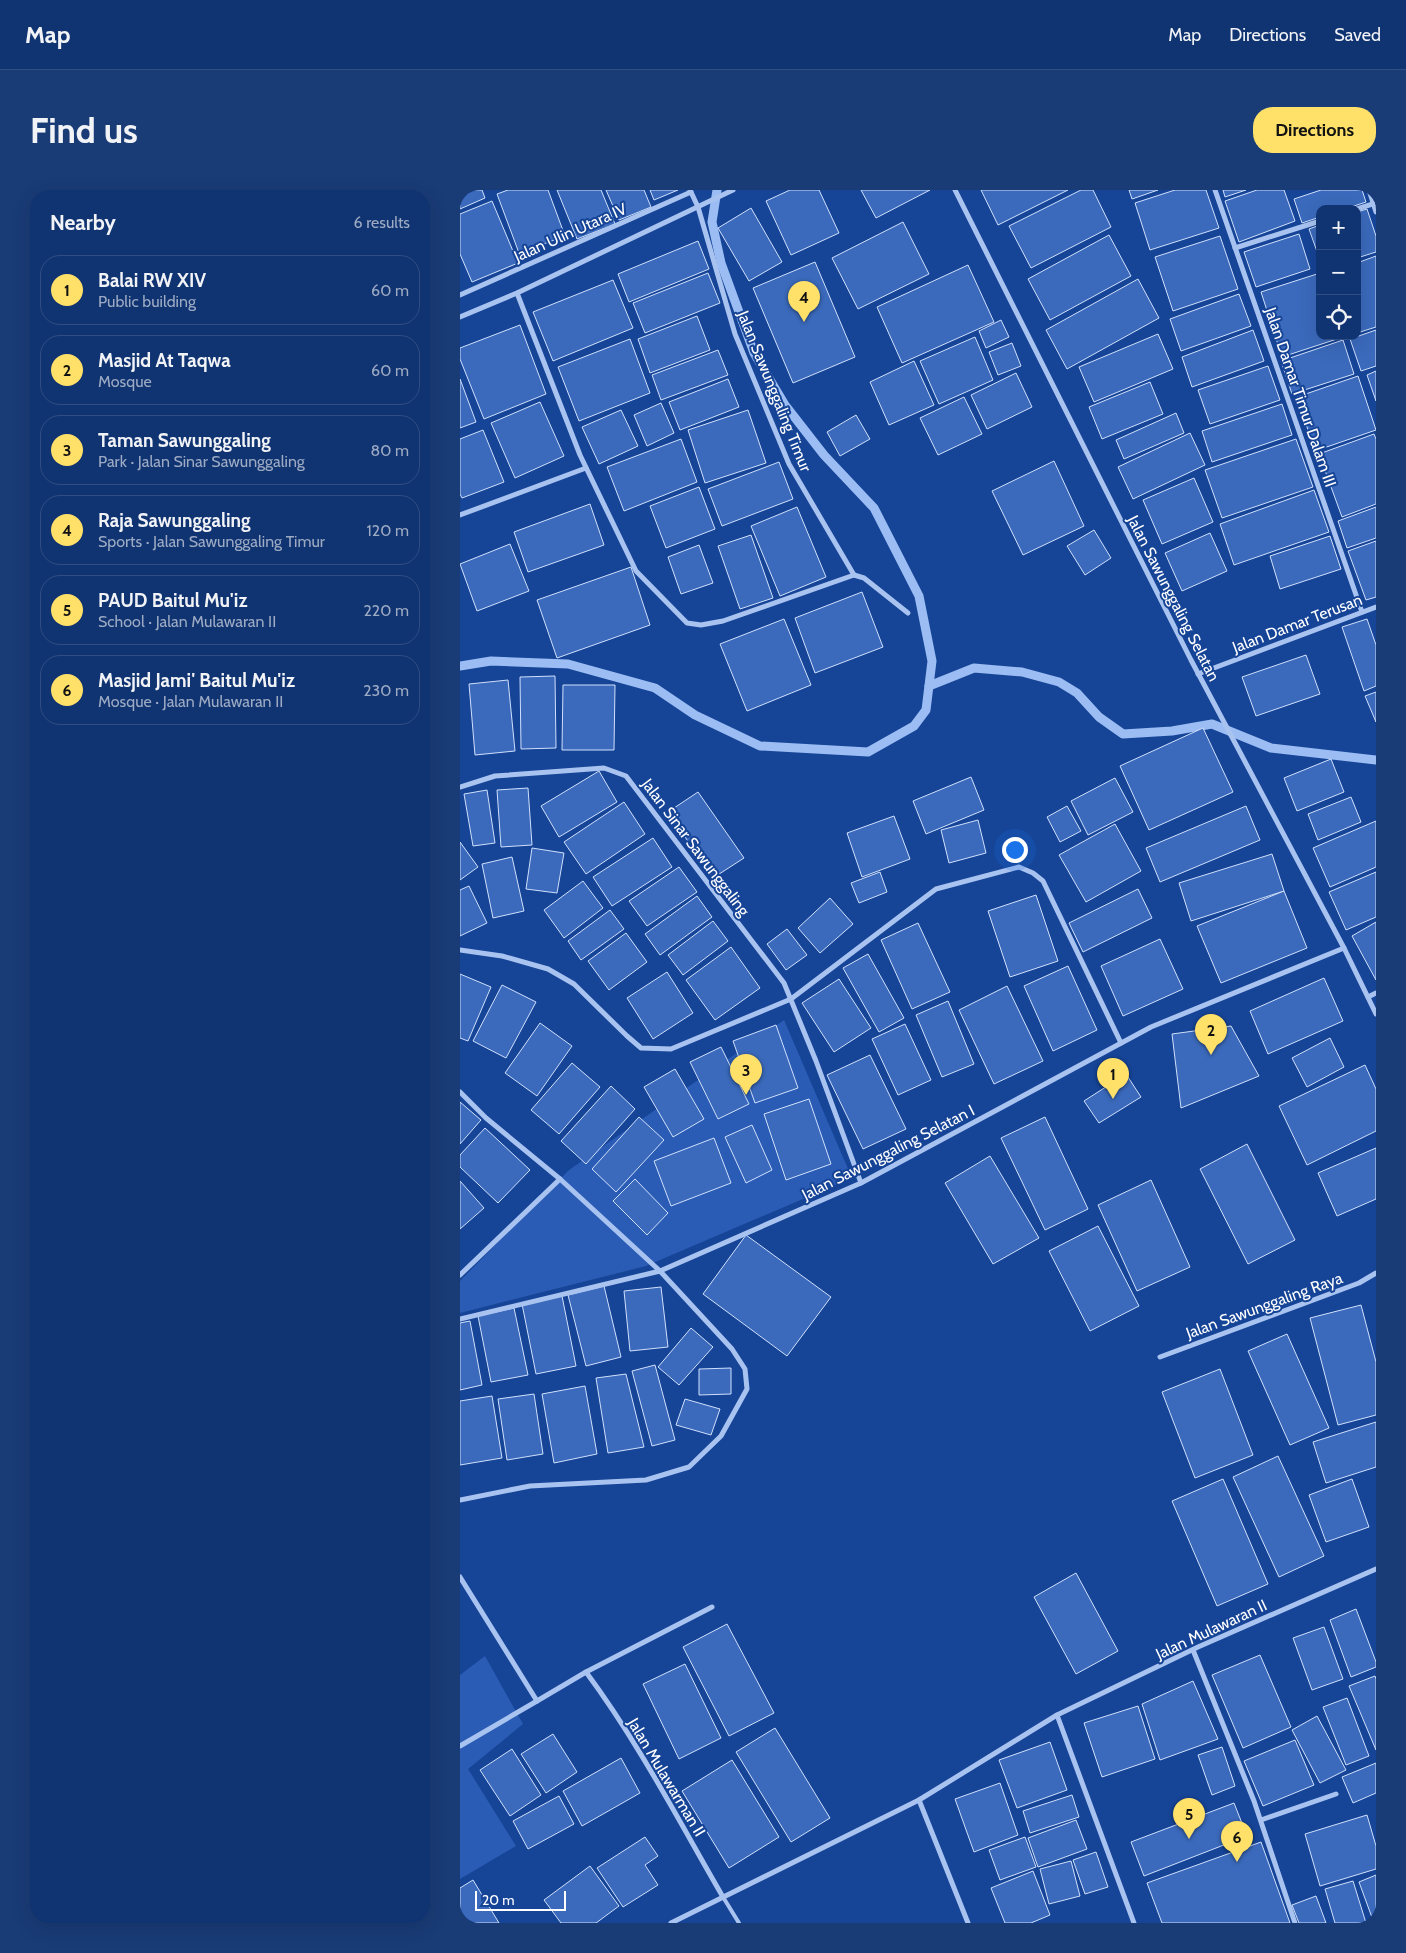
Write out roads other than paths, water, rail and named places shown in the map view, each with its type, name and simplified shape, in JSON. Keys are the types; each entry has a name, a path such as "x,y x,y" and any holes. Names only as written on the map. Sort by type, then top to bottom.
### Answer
{"street":[{"path":"460,317 517,293 733,190"},
{"name":"Jalan Sawunggaling Selatan","path":"956,190 1198,674 1344,948 1376,1014"},
{"name":"Jalan Damar Timur Dalam III","path":"1215,190 1362,612"},
{"path":"1369,190 1375,203 1376,212"},
{"name":"Jalan Ulin Utara IV","path":"460,295 691,191 698,207"},
{"path":"1361,208 1375,203"},
{"name":"Jalan Sawunggaling Timur","path":"698,207 735,334 789,464 854,575"},
{"path":"1235,248 1316,222"},
{"path":"517,293 586,468 636,571 686,623 701,625 723,621 854,575 864,578 908,613"},
{"path":"460,515 586,468"},
{"name":"Jalan Damar Terusan","path":"1198,674 1376,607"},
{"name":"Jalan Sinar Sawunggaling","path":"460,787 495,776 604,768 626,776 784,983 861,1183"},
{"path":"460,950 502,956 548,969 574,984 627,1036 642,1048 671,1050 791,999 936,889 1019,867 1033,873 1043,881 1121,1043"},
{"name":"Jalan Sawunggaling Selatan I","path":"460,1318 660,1271 861,1183 1151,1027 1344,948"},
{"path":"1368,997 1376,993"},
{"path":"460,1092 486,1118 560,1180 660,1271 732,1349 746,1369 747,1389 721,1436 689,1467 646,1480 530,1486 460,1500"},
{"path":"460,1275 560,1180"},
{"name":"Jalan Sawunggaling Raya","path":"1160,1357 1359,1283 1376,1273"},
{"name":"Jalan Mulawaran II","path":"919,1800 1057,1715 1193,1650 1376,1569"},
{"path":"460,1577 537,1701"},
{"path":"460,1746 586,1672 712,1607"},
{"path":"1193,1650 1261,1820 1295,1923"},
{"name":"Jalan Mulawarman II","path":"586,1672 600,1690 656,1781 723,1897"},
{"path":"1057,1715 1132,1922"},
{"path":"1261,1820 1336,1794"},
{"path":"671,1923 919,1800 968,1923"}],"lane":[{"path":"723,1897 739,1923"}],"waterway":[{"path":"460,666 491,661 568,664 655,688 695,715 760,746 868,752 914,726 926,710 932,661 919,596 874,508 824,455 785,405 754,353 721,263 712,222 717,190"},
{"path":"929,686 974,668 1022,672 1059,682 1077,693 1099,717 1123,734 1172,731 1212,724 1271,748 1376,760"}],"place":[{"name":"Raja Sawunggaling","path":"804,322"},
{"name":"Masjid At Taqwa","path":"1211,1055"},
{"name":"Taman Sawunggaling","path":"746,1095"},
{"name":"Balai RW XIV","path":"1113,1099"},
{"name":"PAUD Baitul Mu'iz","path":"1189,1839"},
{"name":"Masjid Jami' Baitul Mu'iz","path":"1237,1862"}]}
